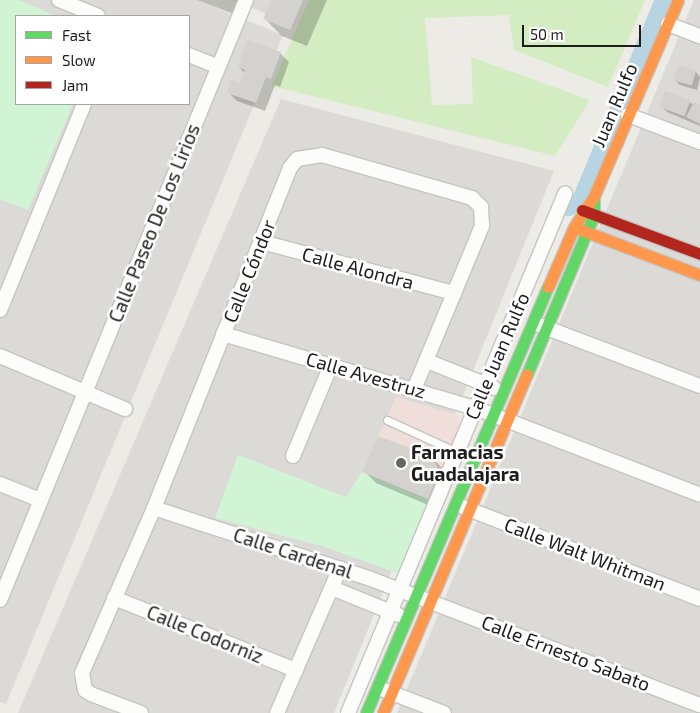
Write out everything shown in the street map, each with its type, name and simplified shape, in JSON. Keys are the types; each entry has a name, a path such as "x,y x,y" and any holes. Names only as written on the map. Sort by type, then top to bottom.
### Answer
{"street":[{"path":"59,0 96,15"},
{"name":"Calle Paseo De Los Lirios","path":"86,392 246,0"},
{"name":"Juan Rulfo","path":"582,210 594,196 678,0"},
{"path":"668,24 700,36"},
{"path":"190,55 218,67"},
{"path":"0,310 84,105"},
{"path":"628,115 700,142"},
{"name":"Calle Cóndor","path":"141,713 91,694 82,682 82,673 154,508 290,168 298,159 322,155 478,201 483,213 482,226 414,389"},
{"name":"Calle Juan Rulfo","path":"348,713 566,194"},
{"name":"Juan Rulfo","path":"594,196 594,215"},
{"path":"582,210 700,254"},
{"name":"Calle Juan Rulfo","path":"366,713 492,414 582,210"},
{"name":"Calle Juan Rulfo","path":"383,713 432,602 516,397 594,215"},
{"path":"574,227 700,275"},
{"name":"Calle Alondra","path":"262,242 454,293"},
{"path":"532,322 700,386"},
{"name":"Calle Avestruz","path":"223,334 475,408 700,495"},
{"path":"0,356 125,409"},
{"name":"Calle Avestruz","path":"427,361 516,397"},
{"path":"293,456 332,365"},
{"path":"0,600 86,392"},
{"path":"0,484 40,500"},
{"name":"Calle Walt Whitman","path":"454,504 700,598"},
{"name":"Calle Cardenal","path":"154,508 340,568 432,602"},
{"path":"277,713 340,568"},
{"name":"Calle Cardenal","path":"332,588 422,624"},
{"name":"Calle Codorniz","path":"114,598 296,670"},
{"name":"Calle Ernesto Sabato","path":"432,602 700,705"},
{"path":"377,687 444,713"}],"lane":[{"path":"387,420 457,452"}],"shaded area":[{"path":"0,0 197,0 283,35 6,704 0,702"},
{"path":"233,0 299,0 288,23"},
{"path":"694,0 700,0 700,713 397,713"},
{"path":"281,99 554,171 334,713 18,713"},
{"name":"Farmacias Guadalajara","path":"396,397 459,415 460,430 430,499 362,472"}],"green space":[{"path":"0,0 19,0 54,15 15,15 15,105 73,105 28,210 0,199"},
{"path":"309,0 645,0 608,87 514,50 509,15 425,18 432,105 473,104 471,57 590,100 555,156 272,86"},
{"path":"238,455 346,497 362,472 428,499 397,573 325,547 215,518"}],"building":[{"path":"271,0 303,0 290,30 263,19"},
{"path":"247,40 281,52 271,79 266,77 256,103 227,93 231,80 240,83 245,70 238,67"},
{"path":"678,65 696,70 692,86 674,80"},
{"path":"665,91 690,100 685,116 659,107"},
{"path":"694,102 700,105 700,124 686,117"},
{"name":"Farmacias Guadalajara","path":"378,436 432,456 439,471 428,499 362,472"}],"waterway":[{"path":"569,208 580,200 663,0"}],"traffic: fast":[{"path":"527,374 594,215 594,201"},
{"path":"366,713 548,287"}],"traffic: slow":[{"path":"548,287 574,227 594,196 678,0"},
{"path":"576,228 700,275"},
{"path":"383,713 527,374"}],"traffic: jam":[{"path":"582,210 700,254"}],"place":[{"name":"Farmacias Guadalajara","path":"401,463"}]}
